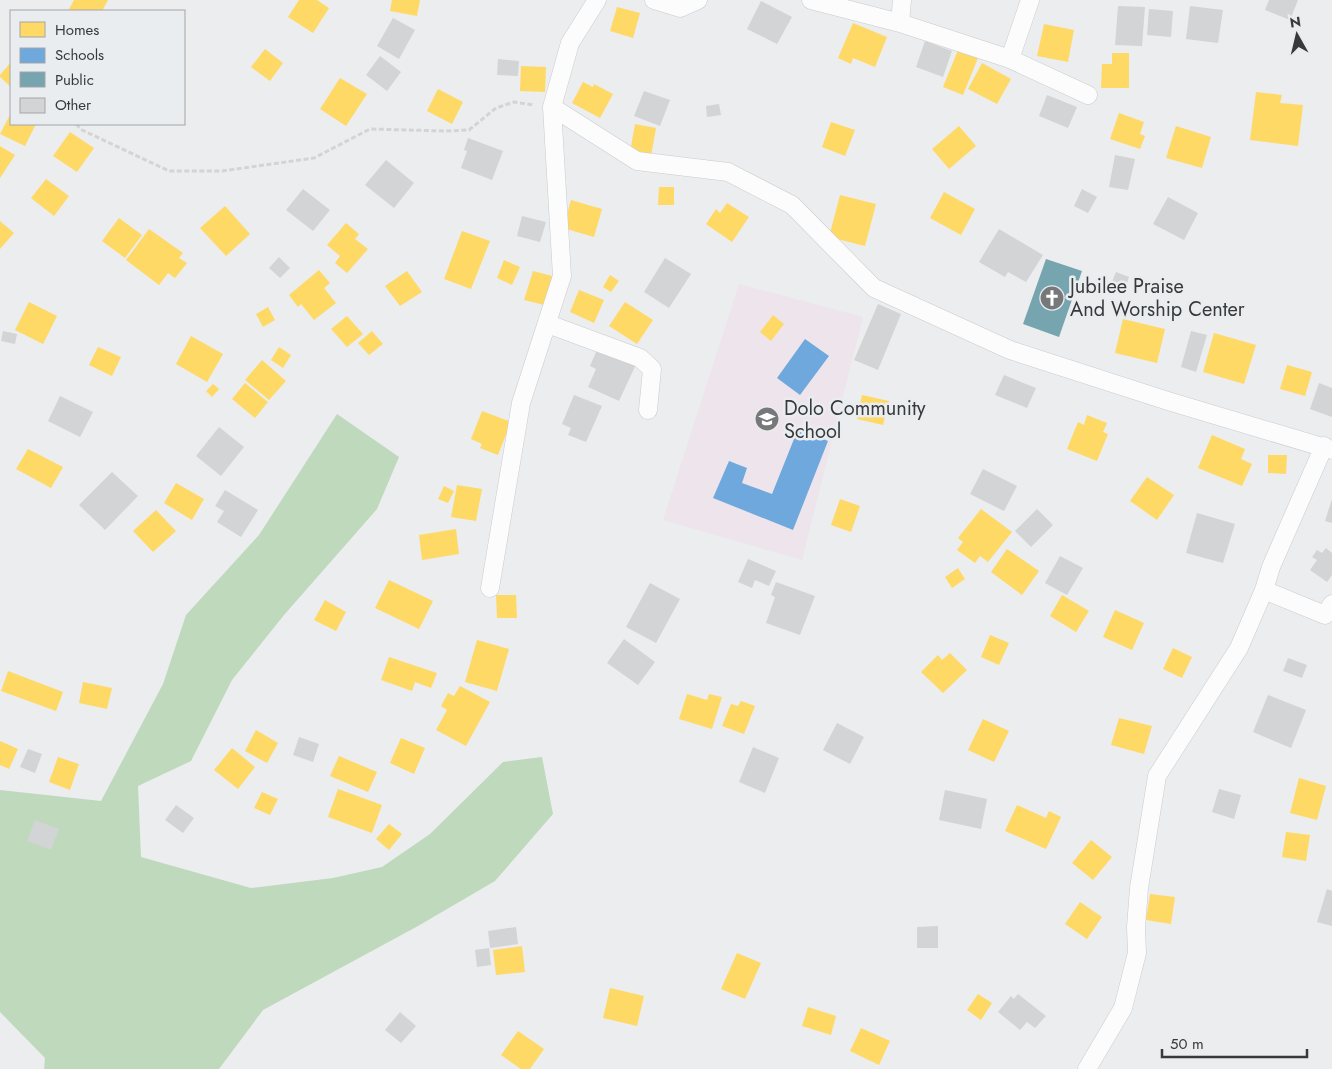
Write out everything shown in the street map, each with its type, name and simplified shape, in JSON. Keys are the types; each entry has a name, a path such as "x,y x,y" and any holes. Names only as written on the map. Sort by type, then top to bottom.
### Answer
{"street":[{"path":"490,588 521,403 562,276 552,107 570,43 597,0"},
{"path":"654,0 680,8 698,0"},
{"path":"811,0 900,23 1010,59 1088,95"},
{"path":"900,23 902,0"},
{"path":"1010,59 1030,0"},
{"path":"552,107 637,161 728,172 792,205 874,288 1010,350 1168,402 1328,448 1271,567 1264,590 1239,648 1157,776 1139,888 1136,954 1123,1008 1087,1069"},
{"path":"548,324 640,358 652,368 648,410"},
{"path":"1264,590 1324,615 1332,604"}],"path":[{"path":"77,125 82,130 169,171 222,170 314,158 370,129 469,130 496,108 514,102 552,107"}],"shaded area":[{"name":"Dolo Community School","path":"739,284 863,317 802,560 663,520"}],"green space":[{"path":"337,414 399,457 377,509 284,615 232,680 191,761 138,786 141,857 251,888 333,878 382,867 430,834 503,762 542,757 553,814 495,881 418,926 263,1010 219,1069 44,1069 45,1058 0,1012 0,790 101,801 163,684 186,615 259,535"}],"building: Homes":[{"path":"74,0 108,0 103,10 69,10"},
{"path":"299,0 317,0 329,8 313,33 288,17"},
{"path":"392,0 420,0 417,16 390,11"},
{"path":"617,7 640,13 633,38 610,31"},
{"path":"853,23 887,37 875,67 853,58 851,64 838,58"},
{"path":"1044,24 1074,30 1068,62 1037,56"},
{"path":"960,45 980,53 963,95 943,87"},
{"path":"265,49 283,63 270,81 251,67"},
{"path":"1112,53 1129,53 1129,88 1101,88 1102,64 1112,64"},
{"path":"10,63 10,86 0,75"},
{"path":"982,63 1011,79 997,104 968,89"},
{"path":"521,66 546,67 545,92 520,91"},
{"path":"340,78 367,94 346,126 320,109"},
{"path":"583,82 593,87 594,84 613,94 600,118 572,103"},
{"path":"438,89 463,102 452,124 427,111"},
{"path":"1256,92 1282,95 1280,103 1303,105 1298,146 1250,140"},
{"path":"1119,113 1144,122 1140,134 1145,136 1140,149 1110,139"},
{"path":"10,115 10,125 36,125 25,146 0,134"},
{"path":"831,122 855,130 845,156 822,147"},
{"path":"635,124 656,128 651,156 630,152"},
{"path":"959,126 976,146 949,169 932,149"},
{"path":"1176,126 1211,137 1202,168 1166,158"},
{"path":"70,132 94,148 77,172 53,156"},
{"path":"0,146 15,155 0,178"},
{"path":"46,179 69,196 54,216 31,198"},
{"path":"659,187 674,187 674,205 658,205"},
{"path":"944,192 975,209 961,235 930,218"},
{"path":"840,195 876,204 865,246 829,237"},
{"path":"571,200 602,209 594,237 563,228"},
{"path":"727,203 749,217 732,242 706,224 716,209 720,213"},
{"path":"225,206 250,234 226,256 200,228"},
{"path":"119,218 142,235 125,258 102,241"},
{"path":"0,221 14,233 0,249"},
{"path":"346,223 359,234 355,239 368,249 347,273 335,263 340,256 327,245"},
{"path":"149,229 183,253 179,258 187,263 175,278 168,273 159,285 126,260"},
{"path":"462,231 490,241 471,289 444,279"},
{"path":"504,260 520,267 512,285 497,278"},
{"path":"319,270 330,283 324,288 336,303 314,320 301,304 298,307 289,295"},
{"path":"407,271 422,292 400,306 385,286"},
{"path":"533,271 556,277 548,306 524,300"},
{"path":"610,275 619,281 611,292 603,287"},
{"path":"579,290 604,300 594,323 570,312"},
{"path":"29,302 57,316 43,344 15,330"},
{"path":"625,302 653,320 637,344 609,326"},
{"path":"268,307 275,320 263,327 256,314"},
{"path":"773,315 784,324 771,341 760,332"},
{"path":"347,316 363,334 347,347 331,329"},
{"path":"1123,319 1165,329 1157,363 1115,353"},
{"path":"372,331 383,344 369,355 358,343"},
{"path":"1214,333 1256,345 1244,384 1203,372"},
{"path":"191,336 223,354 207,382 176,364"},
{"path":"98,347 121,357 112,376 89,365"},
{"path":"279,347 291,355 283,368 271,360"},
{"path":"262,360 286,381 269,400 245,380"},
{"path":"1287,365 1312,372 1305,396 1280,389"},
{"path":"245,383 268,402 255,418 232,399"},
{"path":"213,384 219,389 212,397 206,391"},
{"path":"862,395 889,401 883,425 857,419"},
{"path":"482,411 511,422 498,455 480,448 482,444 471,439"},
{"path":"1087,415 1107,423 1103,432 1108,434 1097,461 1067,449 1078,422 1084,425"},
{"path":"1212,435 1245,449 1241,459 1252,464 1242,486 1198,468"},
{"path":"28,449 63,467 51,488 16,469"},
{"path":"1268,455 1287,455 1286,474 1268,473"},
{"path":"1147,477 1174,495 1157,520 1130,501"},
{"path":"176,483 204,499 192,520 164,503"},
{"path":"457,485 482,489 476,521 451,517"},
{"path":"444,486 454,491 448,503 438,499"},
{"path":"840,499 860,506 851,532 831,525"},
{"path":"981,509 1012,532 988,562 980,556 975,563 957,550 963,542 958,538"},
{"path":"156,510 176,531 153,552 133,531"},
{"path":"456,529 459,554 422,560 419,535"},
{"path":"1007,549 1039,571 1022,595 991,572"},
{"path":"958,568 965,579 952,588 945,577"},
{"path":"389,580 433,601 419,629 375,608"},
{"path":"496,595 516,595 517,618 497,618"},
{"path":"1062,595 1089,611 1076,632 1050,616"},
{"path":"325,600 346,612 336,631 314,620"},
{"path":"1115,610 1144,623 1132,650 1103,637"},
{"path":"990,635 1009,643 999,665 981,657"},
{"path":"477,640 509,649 497,691 465,682"},
{"path":"1173,648 1192,657 1182,678 1163,669"},
{"path":"950,653 967,670 943,693 921,672 938,655 942,660"},
{"path":"389,657 437,673 431,688 415,682 412,691 381,680"},
{"path":"8,671 63,692 56,711 1,691"},
{"path":"83,682 112,688 107,709 79,703"},
{"path":"460,686 490,702 466,746 436,730 447,710 441,706 448,693 454,696"},
{"path":"687,694 707,700 709,694 722,697 712,729 679,719"},
{"path":"741,701 755,706 744,734 722,726 731,704 738,706"},
{"path":"1119,718 1152,726 1144,754 1111,745"},
{"path":"983,719 1009,731 994,762 968,750"},
{"path":"256,730 278,743 267,763 245,751"},
{"path":"401,738 425,748 414,774 390,763"},
{"path":"0,741 18,749 9,769 0,765"},
{"path":"232,748 255,767 238,789 214,770"},
{"path":"339,756 377,772 368,792 330,776"},
{"path":"58,757 79,764 70,790 49,782"},
{"path":"1299,778 1326,786 1317,820 1290,813"},
{"path":"338,789 382,805 372,833 328,817"},
{"path":"262,792 278,799 270,815 254,808"},
{"path":"1017,805 1046,818 1049,811 1061,817 1046,849 1005,831"},
{"path":"389,824 402,834 389,850 376,839"},
{"path":"1286,832 1310,835 1306,861 1282,857"},
{"path":"1091,840 1112,857 1093,880 1072,863"},
{"path":"1150,894 1175,897 1171,924 1146,920"},
{"path":"1080,902 1102,917 1087,939 1065,924"},
{"path":"522,946 525,972 496,975 493,950"},
{"path":"737,953 761,963 745,999 721,989"},
{"path":"610,988 644,996 637,1026 603,1018"},
{"path":"978,994 992,1003 981,1020 967,1010"},
{"path":"808,1007 836,1016 831,1035 802,1026"},
{"path":"861,1028 890,1041 879,1065 850,1051"},
{"path":"518,1031 544,1049 530,1069 521,1069 501,1055"}],"building: Schools":[{"path":"805,339 829,356 800,395 777,378"},
{"path":"798,429 828,441 793,530 713,498 729,461 747,468 742,483 772,494"}],"building: Public":[{"name":"Jubilee Praise And Worship Center","path":"1046,259 1082,271 1059,337 1023,324"}],"building: Other":[{"path":"1269,0 1298,0 1290,20 1265,10"},
{"path":"761,1 792,17 777,44 747,29"},
{"path":"1118,6 1145,7 1142,46 1115,45"},
{"path":"1190,6 1223,10 1218,43 1186,39"},
{"path":"1149,9 1173,11 1171,37 1147,35"},
{"path":"393,18 415,30 399,59 377,46"},
{"path":"925,41 952,51 943,77 916,67"},
{"path":"380,56 401,72 387,91 366,75"},
{"path":"498,59 519,61 518,76 497,75"},
{"path":"644,91 670,100 660,126 634,116"},
{"path":"1047,95 1077,107 1068,128 1039,116"},
{"path":"719,104 721,115 707,117 706,106"},
{"path":"468,138 503,151 492,180 461,168 467,151 464,150"},
{"path":"1115,155 1135,159 1128,190 1109,187"},
{"path":"386,160 414,183 394,208 365,185"},
{"path":"303,189 330,210 313,231 286,210"},
{"path":"1082,189 1097,197 1088,213 1074,206"},
{"path":"1168,197 1198,213 1184,240 1153,224"},
{"path":"522,216 546,222 540,242 517,236"},
{"path":"999,229 1043,255 1026,282 1008,272 1005,277 979,262"},
{"path":"279,257 290,268 280,278 269,268"},
{"path":"665,258 691,274 669,308 644,292"},
{"path":"1116,272 1129,277 1125,289 1111,284"},
{"path":"878,304 901,314 878,370 854,360"},
{"path":"3,331 17,334 15,344 1,341"},
{"path":"1191,331 1207,335 1196,372 1181,367"},
{"path":"597,350 638,360 619,401 588,387 596,369 590,366"},
{"path":"1004,375 1036,388 1027,408 995,395"},
{"path":"1319,383 1332,388 1332,417 1310,409"},
{"path":"574,395 602,406 586,442 568,435 571,428 562,424"},
{"path":"60,396 93,412 80,437 48,421"},
{"path":"219,427 244,447 221,476 196,456"},
{"path":"983,469 1017,486 1004,511 970,494"},
{"path":"112,472 138,496 105,530 79,505"},
{"path":"225,490 258,510 241,537 217,522 224,511 215,506"},
{"path":"1332,499 1332,523 1325,521"},
{"path":"1037,509 1053,525 1031,547 1015,531"},
{"path":"1197,513 1235,524 1223,563 1186,553"},
{"path":"1326,548 1332,553 1332,575 1327,582 1310,570 1317,560 1312,557 1317,550 1322,553"},
{"path":"1060,556 1083,568 1067,595 1045,583"},
{"path":"748,559 776,571 769,586 755,580 752,588 738,582"},
{"path":"776,582 815,596 800,635 766,623 775,597 771,595"},
{"path":"650,583 680,599 656,643 626,627"},
{"path":"624,639 655,662 638,685 607,663"},
{"path":"1288,658 1307,665 1302,678 1283,671"},
{"path":"1268,695 1306,710 1291,748 1253,732"},
{"path":"837,723 864,737 850,764 823,750"},
{"path":"299,737 319,744 313,762 293,755"},
{"path":"753,747 779,758 765,793 739,782"},
{"path":"28,749 42,754 35,773 20,767"},
{"path":"1219,789 1241,795 1234,819 1212,812"},
{"path":"945,790 987,799 981,829 939,820"},
{"path":"176,805 194,818 183,833 165,820"},
{"path":"35,820 59,829 51,850 27,841"},
{"path":"1327,889 1332,891 1332,926 1317,922"},
{"path":"938,926 938,948 917,948 917,927"},
{"path":"516,927 518,944 490,948 488,931"},
{"path":"489,948 491,965 477,967 475,950"},
{"path":"1018,994 1046,1016 1035,1028 1027,1022 1020,1030 998,1012 1011,996 1014,999"},
{"path":"400,1012 416,1026 401,1043 385,1030"}],"place":[{"name":"Jubilee Praise And Worship Center","path":"1052,298"},
{"name":"Dolo Community School","path":"767,419"}]}
